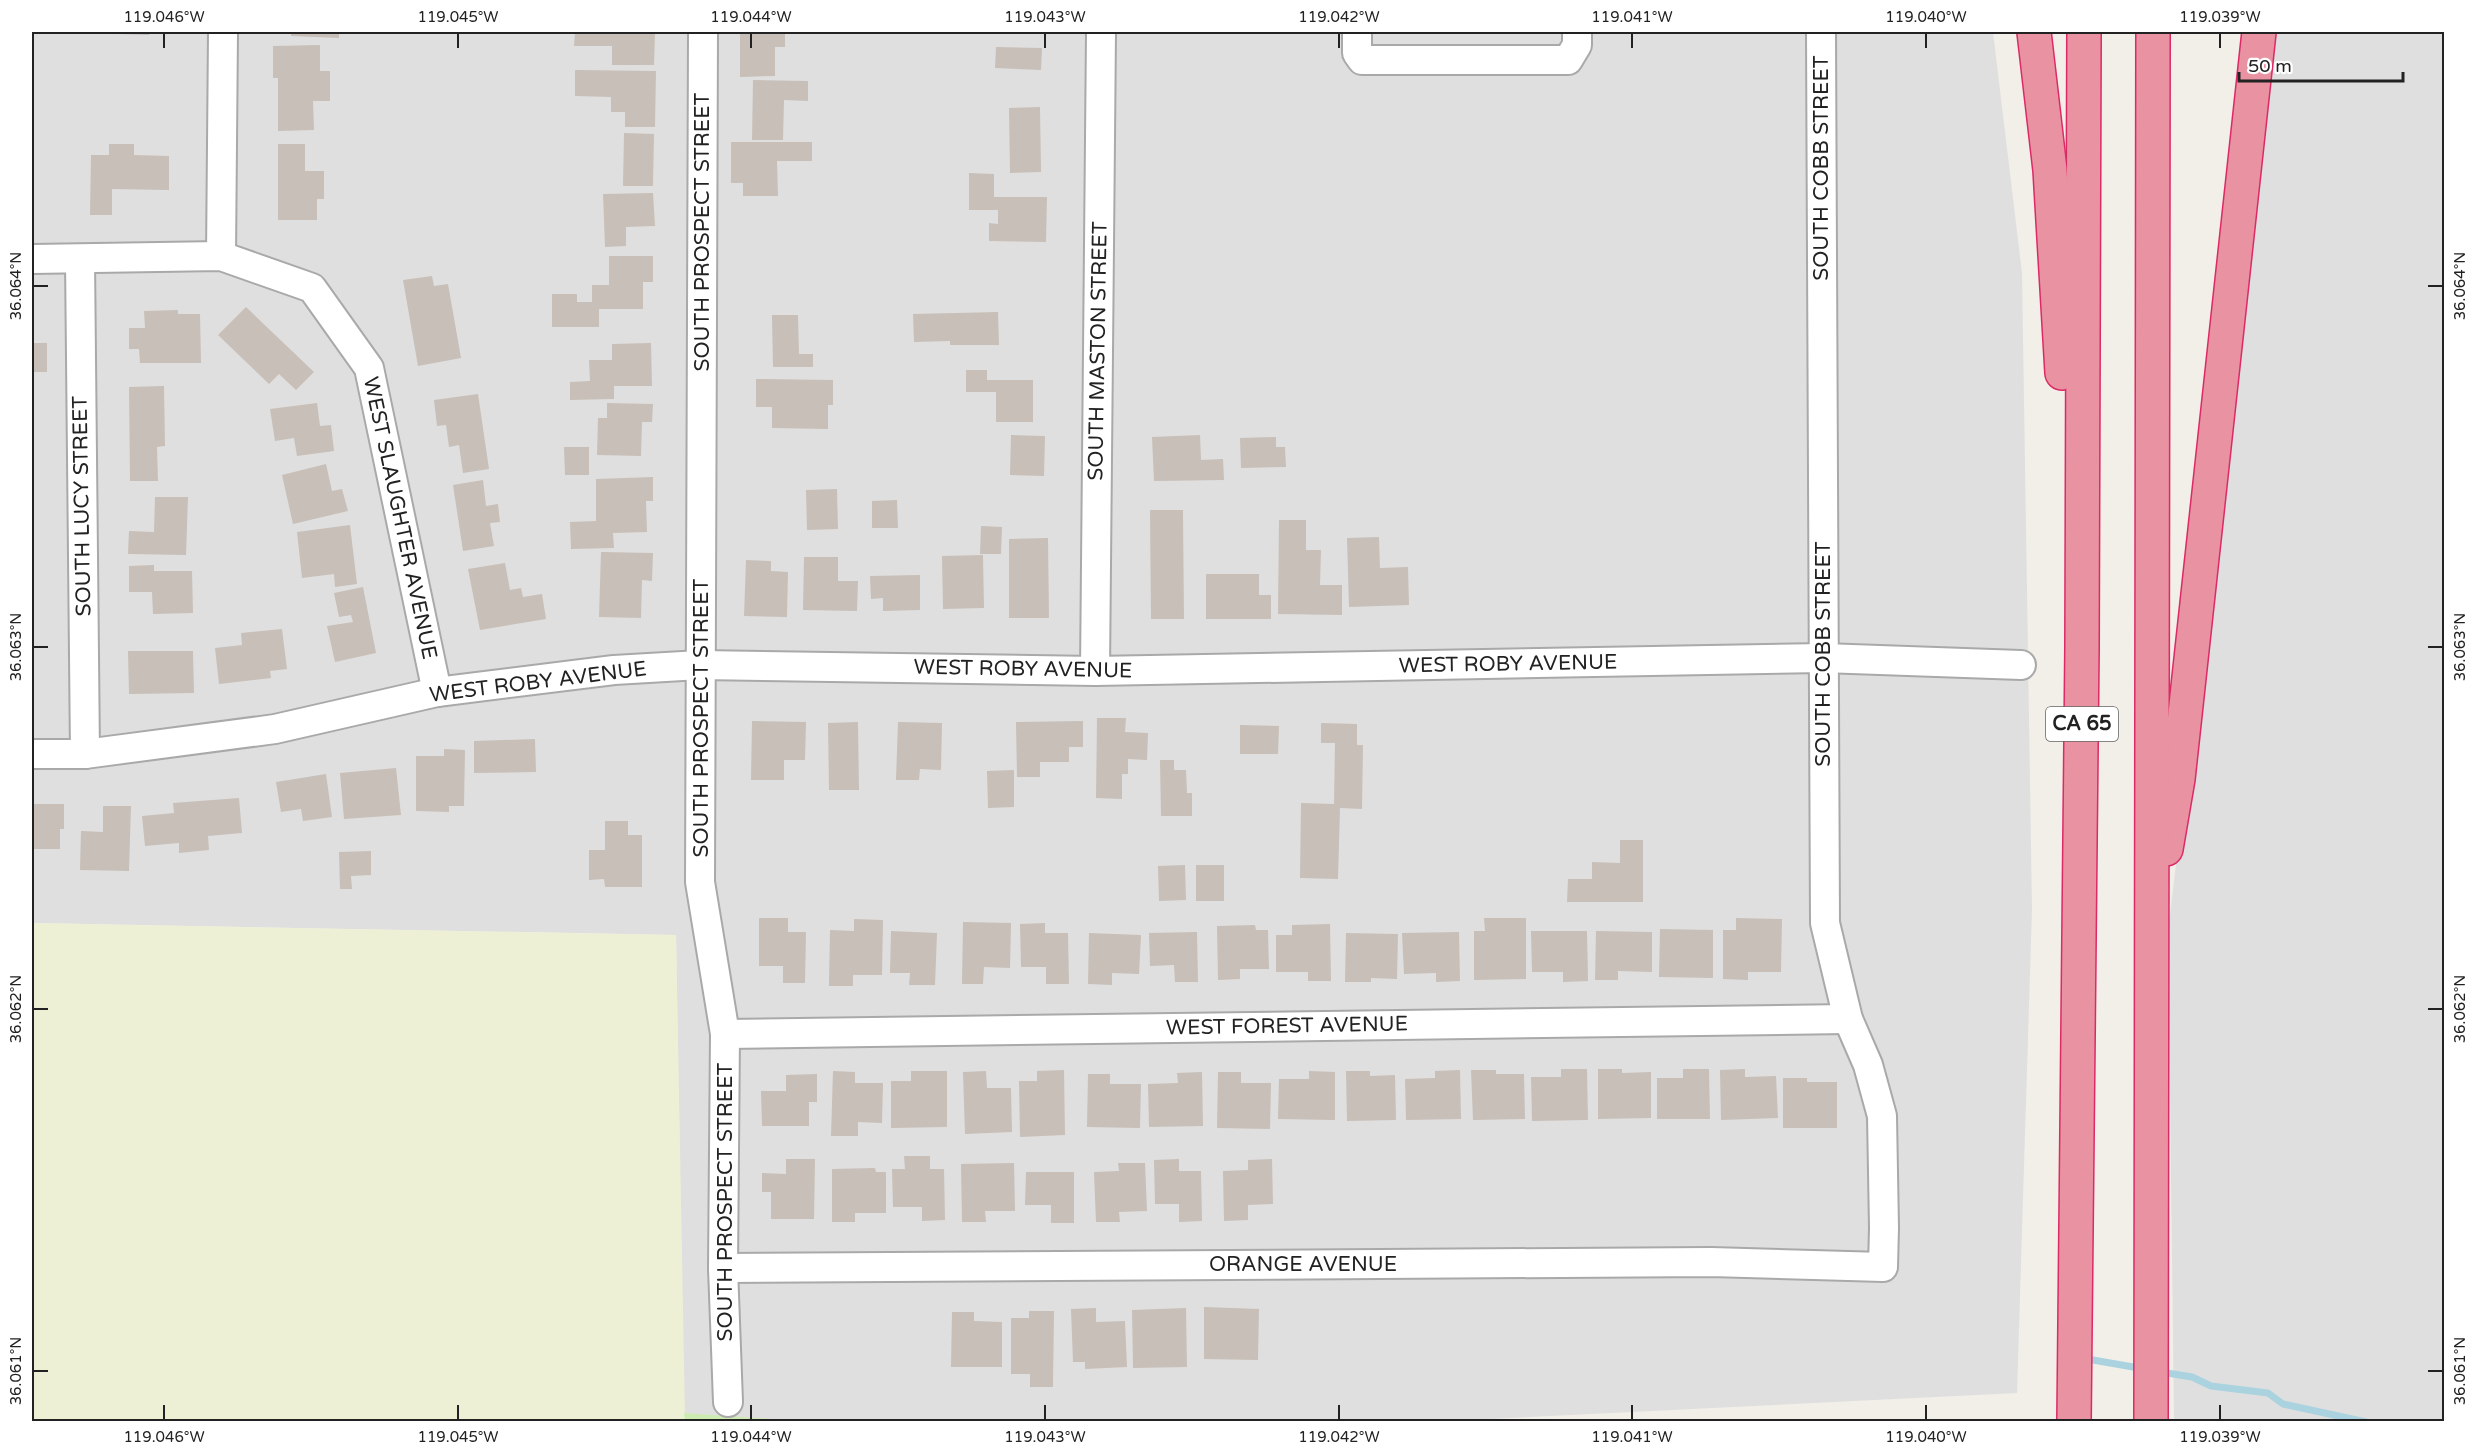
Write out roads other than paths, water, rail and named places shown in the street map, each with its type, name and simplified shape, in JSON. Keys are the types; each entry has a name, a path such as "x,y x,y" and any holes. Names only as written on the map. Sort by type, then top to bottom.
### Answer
{"highway":[{"path":"2034,32 2042,86 2051,181 2067,484 2082,647"},
{"name":"CA 65","path":"2074,1419 2082,647 2084,32"},
{"path":"2151,1421 2153,32"},
{"path":"2150,952 2178,779 2259,32"}],"street":[{"path":"220,256 223,32"},
{"name":"SOUTH PROSPECT STREET","path":"703,32 700,882 725,1034 723,1268 728,1402"},
{"name":"SOUTH MASTON STREET","path":"1095,671 1101,32"},
{"path":"1357,32 1357,53 1362,60 1568,60 1577,45 1577,32"},
{"name":"SOUTH COBB STREET","path":"1821,32 1825,923 1848,1019 1868,1065 1882,1116 1883,1267"},
{"name":"WEST SLAUGHTER AVENUE","path":"32,259 220,256 312,288 369,368 437,692"},
{"name":"SOUTH LUCY STREET","path":"80,259 85,754"},
{"name":"WEST ROBY AVENUE","path":"32,754 85,754 275,729 437,692 614,670 700,665 1095,671 1823,658 2021,665"},
{"name":"WEST FOREST AVENUE","path":"725,1034 1848,1019"},
{"name":"ORANGE AVENUE","path":"723,1268 1699,1262 1883,1267"}],"waterway":[{"path":"2093,1360 2133,1367"},
{"path":"2167,1373 2192,1377 2211,1386 2268,1393 2283,1404 2366,1422"}]}
